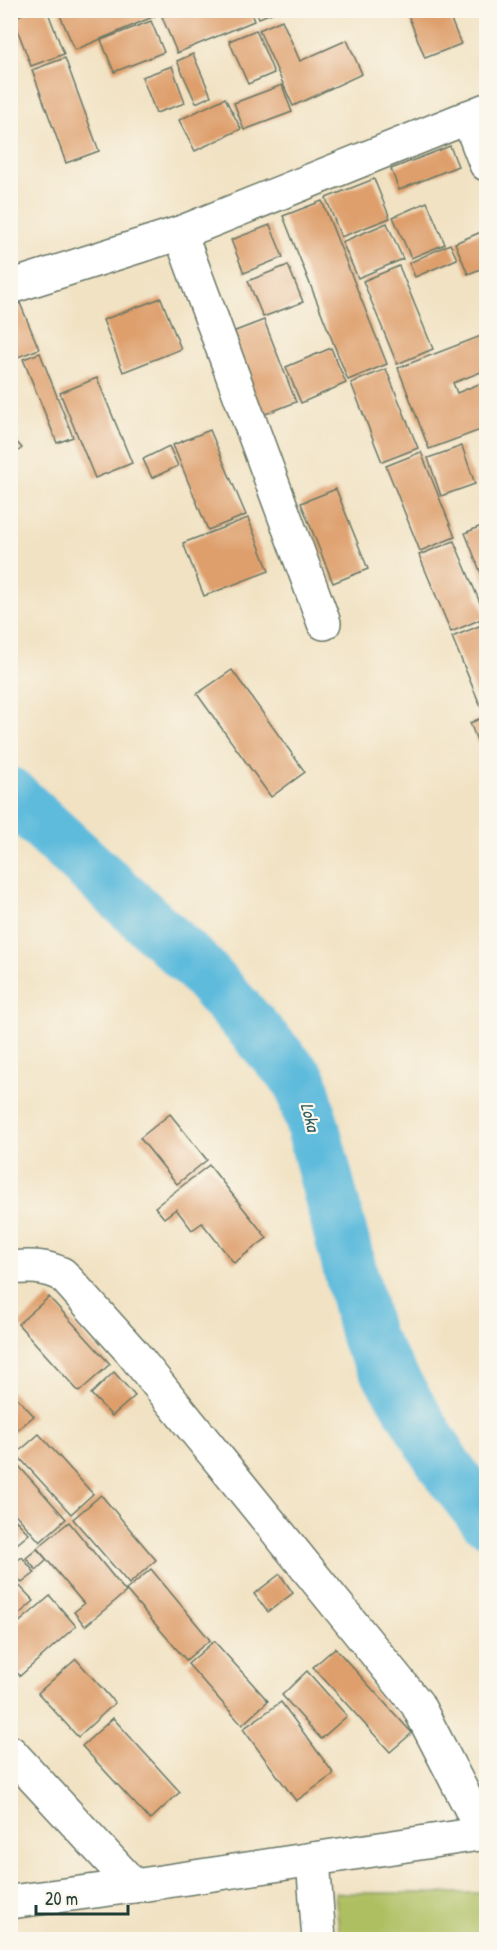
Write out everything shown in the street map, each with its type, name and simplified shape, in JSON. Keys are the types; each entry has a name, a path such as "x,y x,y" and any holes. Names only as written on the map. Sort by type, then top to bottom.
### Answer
{"street":[{"path":"10,287 180,233 477,114 486,164"},
{"path":"180,233 324,622"},
{"path":"10,1268 32,1266 50,1268 62,1274 131,1352 417,1704 485,1833 134,1886 10,1902"},
{"path":"10,1752 134,1886"},
{"path":"313,1859 319,1940"}],"green space":[{"path":"335,1893 486,1893 486,1939 340,1939"}],"building":[{"path":"32,10 47,10 64,54 31,66 13,18"},
{"path":"64,10 153,10 155,16 75,50 59,13"},
{"path":"177,10 250,10 254,21 177,53 162,17"},
{"path":"255,10 277,10 277,11 259,18"},
{"path":"406,10 447,10 461,44 425,58"},
{"path":"282,20 300,61 347,40 362,74 293,106 259,30"},
{"path":"151,21 164,52 114,72 101,40"},
{"path":"256,30 274,73 248,84 229,41"},
{"path":"193,54 211,96 196,103 177,61"},
{"path":"65,58 99,151 66,163 32,70"},
{"path":"172,66 185,103 156,113 142,77"},
{"path":"282,85 292,112 244,130 234,103"},
{"path":"225,98 241,129 195,151 179,120"},
{"path":"450,146 458,166 399,190 391,169"},
{"path":"374,179 390,218 341,237 326,198"},
{"path":"322,201 387,364 348,380 283,216"},
{"path":"427,202 445,244 411,258 393,217"},
{"path":"387,223 403,259 358,278 342,242"},
{"path":"270,225 283,257 244,273 231,240"},
{"path":"486,230 486,267 468,274 455,243"},
{"path":"450,244 457,259 415,277 409,263"},
{"path":"288,265 303,302 263,317 248,281"},
{"path":"399,266 433,349 397,364 363,281"},
{"path":"161,298 181,349 123,372 103,320"},
{"path":"20,303 39,349 10,360 10,307"},
{"path":"264,320 296,402 258,417 225,335"},
{"path":"486,334 486,370 453,383 457,393 486,381 486,428 429,449 398,368"},
{"path":"331,348 346,383 301,403 286,367"},
{"path":"40,353 73,437 57,443 23,359"},
{"path":"386,369 418,448 382,462 351,383"},
{"path":"97,378 132,463 95,478 60,393"},
{"path":"210,430 246,515 208,530 173,445"},
{"path":"10,435 22,448 10,458"},
{"path":"169,446 178,466 152,478 143,459"},
{"path":"462,446 475,484 441,496 428,458"},
{"path":"421,452 455,537 420,551 386,466"},
{"path":"336,489 368,569 333,583 301,503"},
{"path":"248,518 269,571 204,596 183,543"},
{"path":"486,524 486,586 465,533"},
{"path":"454,541 486,617 451,632 419,555"},
{"path":"484,624 486,630 486,710 483,712 452,637"},
{"path":"232,670 305,772 271,797 197,694"},
{"path":"486,716 486,763 470,723"},
{"path":"170,1114 207,1160 177,1184 140,1138"},
{"path":"209,1165 267,1238 234,1263 202,1223 192,1230 176,1209 164,1218 155,1207"},
{"path":"49,1297 110,1364 79,1392 18,1324"},
{"path":"114,1372 135,1396 112,1416 91,1394"},
{"path":"10,1390 34,1416 10,1436"},
{"path":"39,1434 93,1494 71,1514 16,1454"},
{"path":"10,1456 66,1519 40,1542 10,1508"},
{"path":"101,1495 156,1560 129,1584 73,1519"},
{"path":"10,1514 29,1534 10,1550"},
{"path":"69,1522 126,1592 85,1626 74,1612 84,1604 37,1548"},
{"path":"37,1549 47,1560 36,1570 26,1558"},
{"path":"22,1557 35,1573 22,1583 10,1566"},
{"path":"151,1569 210,1640 186,1660 126,1590"},
{"path":"280,1574 293,1593 268,1612 254,1594"},
{"path":"10,1576 34,1601 10,1622"},
{"path":"50,1596 76,1626 20,1676 10,1665 10,1630"},
{"path":"214,1641 268,1701 242,1725 188,1664"},
{"path":"335,1648 412,1733 390,1752 313,1667"},
{"path":"76,1659 115,1703 78,1737 38,1693"},
{"path":"307,1671 347,1716 321,1739 282,1695"},
{"path":"281,1702 334,1774 296,1801 243,1729"},
{"path":"113,1718 180,1792 150,1820 82,1746"}],"waterway":[{"name":"Loka","path":"10,794 200,969 301,1082 368,1339 449,1472 486,1519"}]}
